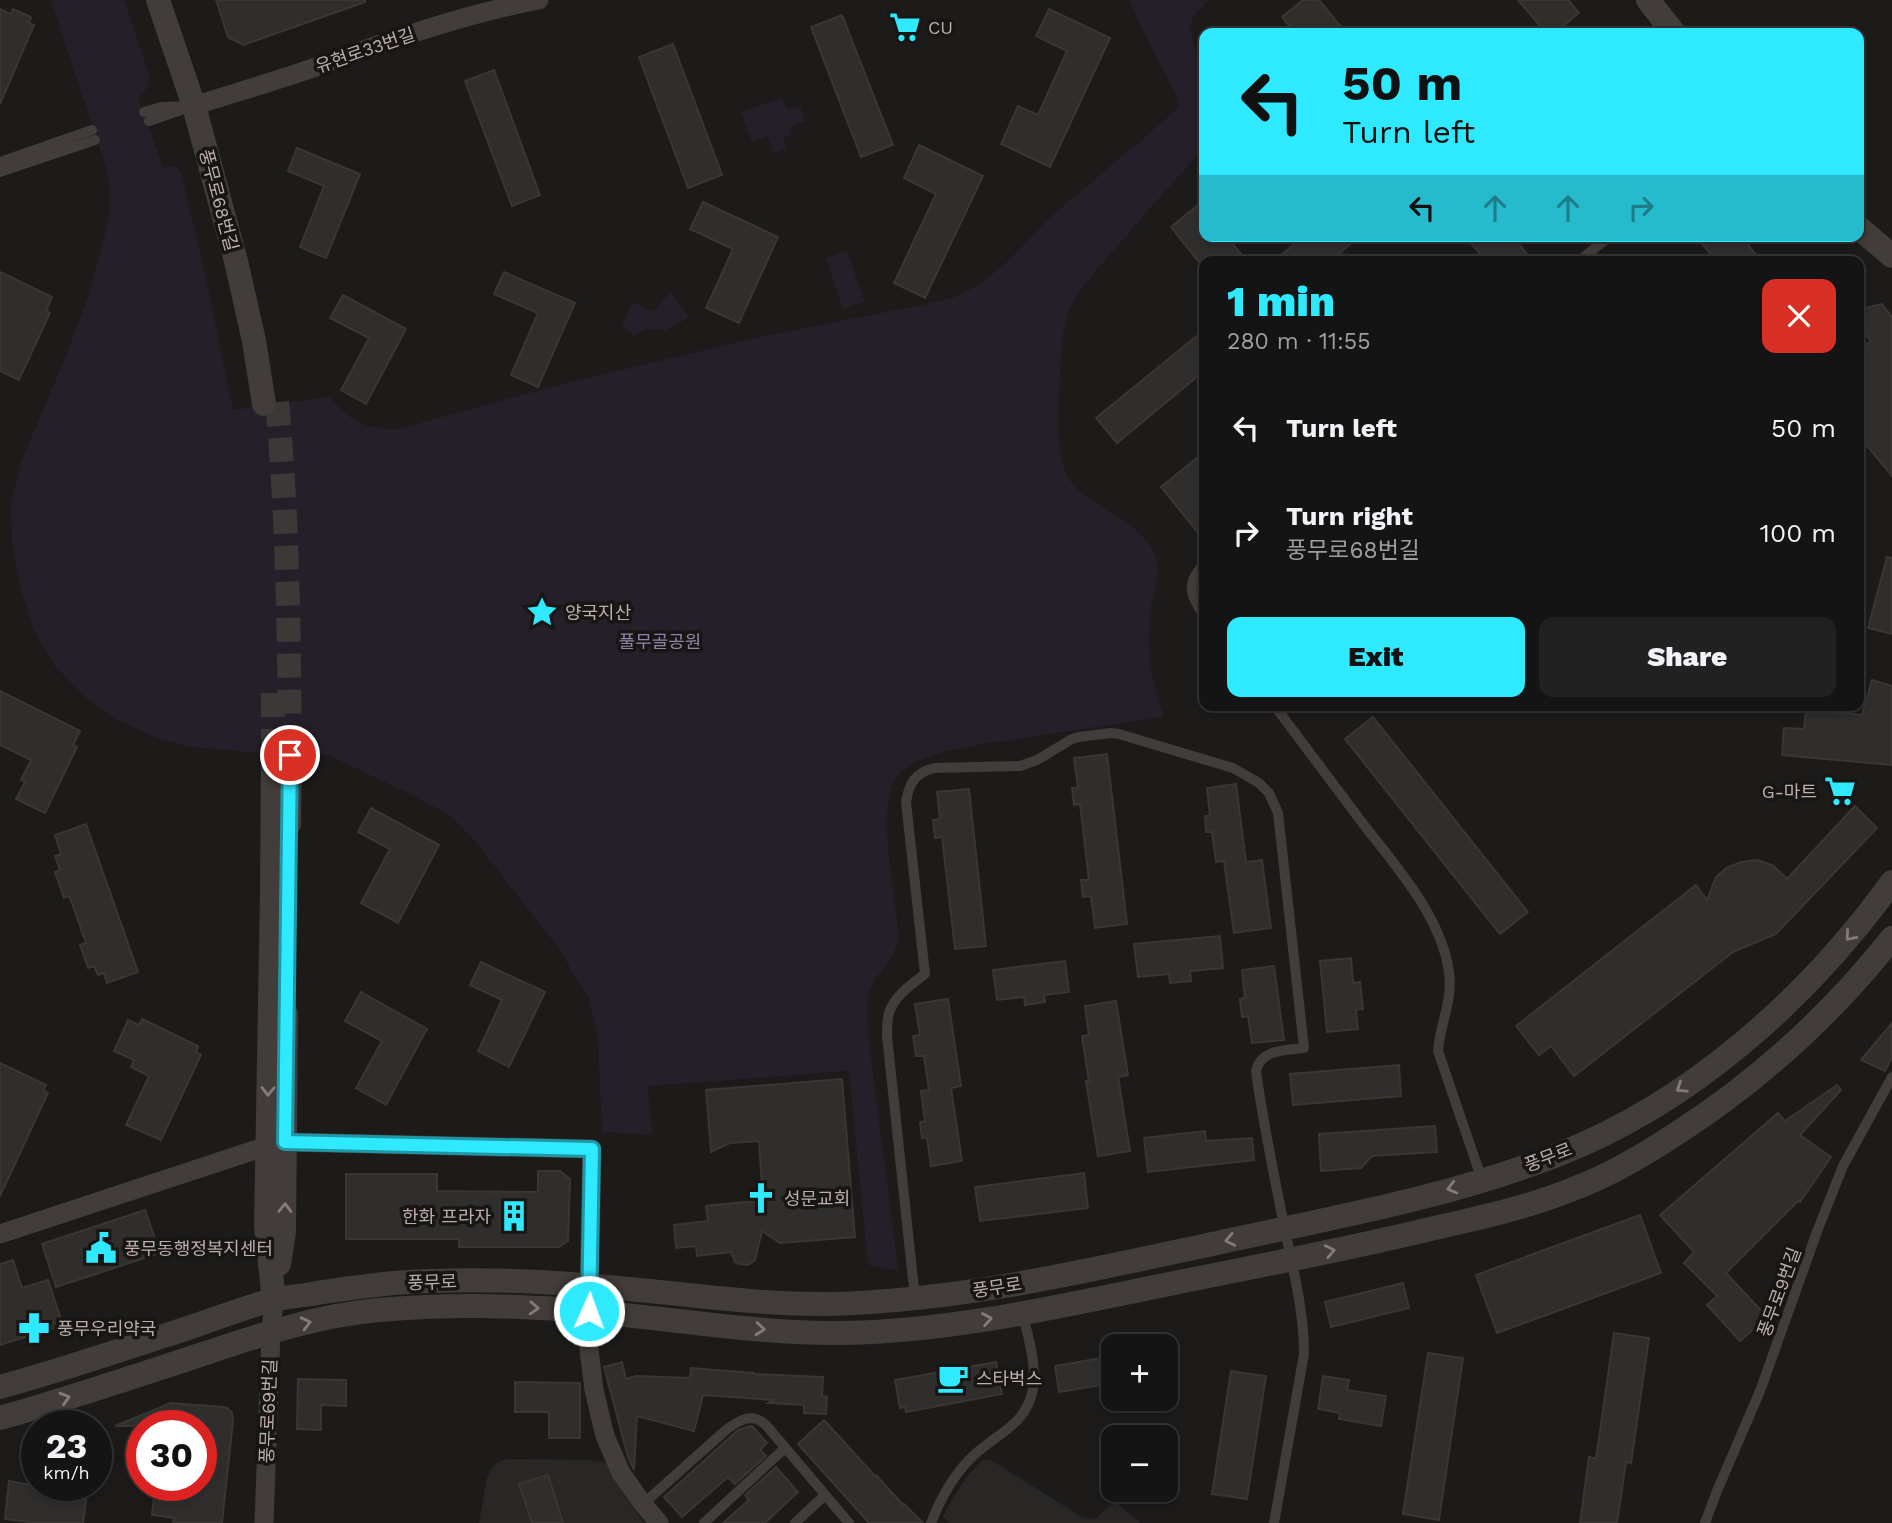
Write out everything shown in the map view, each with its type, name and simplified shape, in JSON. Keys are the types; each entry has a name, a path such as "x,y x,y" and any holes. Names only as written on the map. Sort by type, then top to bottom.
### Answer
{"street":[{"name":"풍무로68번길","path":"158,0 200,104"},
{"name":"풍무로68번길","path":"171,0 200,104 254,341 271,403"},
{"name":"유현로33번길","path":"200,104 414,33 506,6 539,0"},
{"path":"1648,0 1670,28"},
{"path":"1864,232 1892,256"},
{"path":"274,1300 266,1227 276,1144 272,891 282,754"},
{"name":"풍무로","path":"0,1387 97,1359 274,1300 352,1287 450,1280 590,1285 782,1303 829,1304 915,1298 1021,1284 1387,1205 1482,1180 1559,1154 1613,1130 1668,1097 1723,1058 1765,1023 1810,979 1872,910 1892,882"},
{"name":"풍무로","path":"0,1418 271,1332 373,1310 466,1305 589,1311 748,1328 840,1333 923,1328 1023,1313 1480,1218 1576,1188 1626,1165 1699,1119 1781,1055 1828,1012 1892,938"},
{"path":"0,1234 276,1144 592,1149 588,1341 599,1416 621,1473 659,1523"},
{"name":"풍무로69번길","path":"264,1523 274,1300"}],"lane":[{"path":"147,116 200,104"},
{"path":"0,162 94,135 0,172"},
{"path":"1586,256 1603,242"},
{"path":"1199,570 1191,585 1192,596 1199,607"},
{"path":"1279,711 1403,876 1438,934 1449,973 1450,990 1437,1051 1482,1180"},
{"path":"915,1298 887,1036 889,1013 895,1002 925,974 906,802 916,776 924,771 947,767 1020,766 1037,760 1072,739 1111,733 1233,768 1259,783 1269,793 1278,813 1304,1048 1263,1057 1256,1071 1261,1110 1302,1309 1304,1354 1274,1523"},
{"name":"풍무로9번길","path":"1705,1523 1760,1391 1843,1166 1892,1077"},
{"name":"풍무로","path":"931,1523 945,1492 960,1469 1020,1418 1028,1405 1034,1376 1023,1313"},
{"path":"643,1504 727,1429 750,1417 759,1419 849,1523"},
{"path":"704,1523 785,1448"},
{"path":"795,1523 825,1495"}],"shaded area":[{"path":"589,1460 607,1463 621,1490 644,1523 479,1523 487,1478 492,1467 499,1461"},
{"path":"982,1460 991,1460 1082,1517 1096,1519 1108,1507 1117,1503 1141,1523 950,1523 943,1517 952,1499"}],"green space":[{"name":"풀무골공원","path":"51,0 124,0 149,74 148,87 138,96 163,167 175,167 181,172 233,410 329,397 344,412 367,426 398,429 571,382 764,336 928,304 955,297 974,287 1007,262 1052,216 1175,111 1178,105 1177,97 1129,0 1209,0 1193,16 1190,27 1199,60 1199,154 1083,287 1066,320 1061,352 1058,426 1065,471 1078,490 1140,533 1149,543 1157,561 1149,649 1153,679 1164,717 957,749 915,763 903,770 894,781 889,795 887,834 898,943 871,988 867,1010 898,1270 868,1265 849,1071 647,1086 653,1135 602,1132 598,1038 588,997 557,946 475,841 451,816 328,755 311,752 246,752 185,746 154,737 118,720 85,697 54,665 34,631 20,586 12,542 11,503 21,462 89,294 109,213 107,170"},
{"path":"782,98 787,110 800,106 805,121 790,127 792,134 783,138 787,149 774,153 768,136 752,142 741,112"},
{"path":"847,251 865,302 843,309 826,258"},
{"path":"670,292 690,317 666,330 646,329 634,336 622,326 632,302 654,312"}],"building":[{"path":"216,0 365,2 243,45 228,37"},
{"path":"1303,0 1319,0 1342,28 1291,28 1282,17"},
{"path":"1518,0 1568,0 1579,13 1561,28 1542,28"},
{"path":"0,9 11,14 13,9 31,17 29,23 34,25 0,104"},
{"path":"1049,9 1110,38 1050,167 1001,144 1018,106 1038,115 1067,51 1036,36"},
{"path":"842,15 893,145 861,157 811,27"},
{"path":"673,44 722,175 688,188 639,57"},
{"path":"494,70 540,195 512,206 465,81"},
{"path":"919,145 983,176 925,298 894,283 936,194 904,178"},
{"path":"297,148 360,174 326,258 300,247 324,186 288,171"},
{"path":"703,202 778,237 739,323 706,308 733,249 690,229"},
{"path":"1199,204 1199,242 1231,242 1243,256 1199,256 1198,261 1171,227"},
{"path":"1297,242 1353,242 1336,256 1280,256"},
{"path":"1470,242 1517,242 1529,256 1482,256"},
{"path":"1701,242 1746,242 1757,256 1712,256"},
{"path":"0,272 52,297 46,311 50,313 19,380 0,371"},
{"path":"504,272 575,303 538,387 511,375 538,313 494,294"},
{"path":"343,295 406,329 366,404 341,390 369,338 330,318"},
{"path":"1882,304 1892,317 1892,476 1864,442 1864,346 1871,341 1864,332 1865,308"},
{"path":"1199,334 1199,375 1117,443 1096,418"},
{"path":"1199,456 1199,534 1161,487"},
{"path":"1887,557 1892,558 1892,634 1868,628"},
{"path":"1872,680 1892,686 1892,765 1782,755 1784,728 1804,729 1806,711 1862,715"},
{"path":"0,691 80,731 73,745 77,747 45,813 16,799 25,782 21,780 31,760 0,745"},
{"path":"1373,717 1528,912 1500,934 1345,739"},
{"path":"1107,754 1127,924 1095,928 1091,896 1083,897 1081,880 1089,880 1080,804 1074,805 1072,788 1078,788 1074,758"},
{"path":"1236,784 1246,862 1262,860 1271,928 1234,933 1224,861 1216,862 1212,832 1206,832 1205,816 1210,816 1207,788"},
{"path":"969,789 986,946 955,949 942,837 935,838 933,820 940,819 937,792"},
{"path":"1855,806 1877,828 1776,934 1733,952 1574,1076 1551,1046 1539,1055 1516,1026 1696,885 1707,900 1716,877 1726,868 1757,860 1772,865 1787,879"},
{"path":"371,808 439,845 398,923 361,903 390,849 358,832"},
{"path":"86,824 138,972 107,983 104,973 98,975 94,966 88,968 80,945 86,943 69,896 64,898 55,872 60,870 55,856 61,854 55,835"},
{"path":"1220,936 1223,968 1190,971 1191,981 1170,983 1169,974 1138,977 1134,944"},
{"path":"1351,958 1353,983 1360,982 1363,1009 1356,1010 1358,1029 1327,1032 1320,961"},
{"path":"1065,961 1069,992 1044,995 1045,1002 1025,1005 1024,997 997,1000 993,970"},
{"path":"481,962 545,992 509,1067 478,1051 502,1000 470,985"},
{"path":"1274,966 1284,1040 1252,1043 1248,1016 1242,1017 1240,999 1245,998 1242,970"},
{"path":"361,992 427,1029 386,1105 356,1088 382,1041 345,1021"},
{"path":"948,999 961,1086 951,1088 962,1161 931,1166 927,1138 922,1138 920,1122 925,1121 921,1091 929,1090 924,1056 916,1056 913,1036 920,1035 915,1004"},
{"path":"1116,1001 1128,1075 1118,1077 1130,1151 1098,1156 1082,1036 1089,1035 1085,1006"},
{"path":"142,1019 198,1046 196,1052 201,1055 161,1140 126,1125 149,1076 131,1067 134,1060 114,1051 128,1020 139,1025"},
{"path":"1892,1023 1892,1057 1885,1071 1861,1060"},
{"path":"0,1063 46,1085 43,1090 48,1093 0,1196"},
{"path":"1399,1065 1401,1096 1293,1105 1290,1074"},
{"path":"842,1079 855,1237 780,1243 762,1231 755,1260 748,1265 735,1262 731,1252 697,1256 696,1246 676,1248 674,1225 708,1221 706,1206 763,1200 759,1141 730,1143 711,1152 706,1090"},
{"path":"1837,1085 1841,1090 1800,1135 1831,1157 1800,1202 1798,1201 1726,1273 1767,1317 1740,1341 1707,1305 1717,1296 1684,1263 1694,1252 1660,1215 1778,1113 1785,1121"},
{"path":"1435,1126 1437,1152 1372,1156 1361,1168 1321,1171 1319,1134"},
{"path":"1205,1131 1206,1141 1252,1138 1254,1160 1148,1172 1144,1138"},
{"path":"538,1171 560,1171 570,1179 568,1241 559,1247 459,1247 459,1239 346,1239 346,1174 437,1174 437,1191 538,1192"},
{"path":"1084,1173 1088,1208 980,1221 975,1187"},
{"name":"풍무동행정복지센터","path":"145,1210 160,1253 56,1287 42,1244"},
{"path":"1640,1215 1661,1273 1497,1333 1476,1275"},
{"path":"13,1260 22,1288 48,1280 63,1325 0,1345 0,1264"},
{"path":"1403,1283 1409,1308 1331,1327 1325,1302"},
{"path":"1614,1333 1649,1338 1631,1463 1626,1462 1617,1523 1580,1523 1589,1457 1596,1459"},
{"path":"1428,1353 1463,1358 1439,1520 1403,1514"},
{"path":"1101,1358 1101,1385 1059,1392 1055,1366"},
{"path":"622,1362 626,1379 636,1376 690,1378 691,1368 823,1377 822,1396 827,1397 826,1414 804,1413 804,1405 768,1403 773,1400 703,1395 694,1431 637,1416 634,1470 628,1457 604,1367"},
{"path":"996,1362 1002,1394 906,1412 905,1407 900,1408 895,1380"},
{"path":"1231,1371 1266,1376 1247,1499 1212,1494"},
{"path":"1323,1376 1349,1380 1347,1390 1386,1396 1381,1426 1339,1419 1340,1413 1318,1409"},
{"path":"298,1379 346,1380 346,1406 321,1405 321,1430 297,1429"},
{"path":"515,1382 580,1383 580,1438 549,1438 549,1412 515,1412"},
{"path":"171,1403 223,1407 232,1413 222,1523 173,1523 174,1518 152,1515 153,1501 217,1501 217,1410 154,1410"},
{"path":"824,1420 923,1523 869,1523 798,1444"},
{"path":"752,1426 767,1443 760,1450 766,1456 735,1484 728,1477 682,1517 664,1497 738,1430"},
{"path":"776,1467 798,1492 765,1523 723,1523 749,1500 745,1495"},
{"path":"548,1475 563,1523 532,1523 519,1484"},
{"path":"9,1481 21,1483 21,1501 86,1501 83,1523 37,1523 5,1519"}],"tunnel":[{"path":"277,402 286,534 290,755"},
{"path":"273,684 273,753"}],"place":[{"name":"CU","path":"905,27"},
{"name":"양국지산","path":"542,612"},
{"name":"G-마트","path":"1840,791"},
{"name":"성문교회","path":"761,1198"},
{"name":"한화 프라자","path":"514,1216"},
{"name":"풍무동행정복지센터","path":"101,1248"},
{"name":"풍무우리약국","path":"34,1328"},
{"name":"스타벅스","path":"953,1378"}],"route":[{"path":"290,755 285,1142 592,1149 589,1311"}]}
